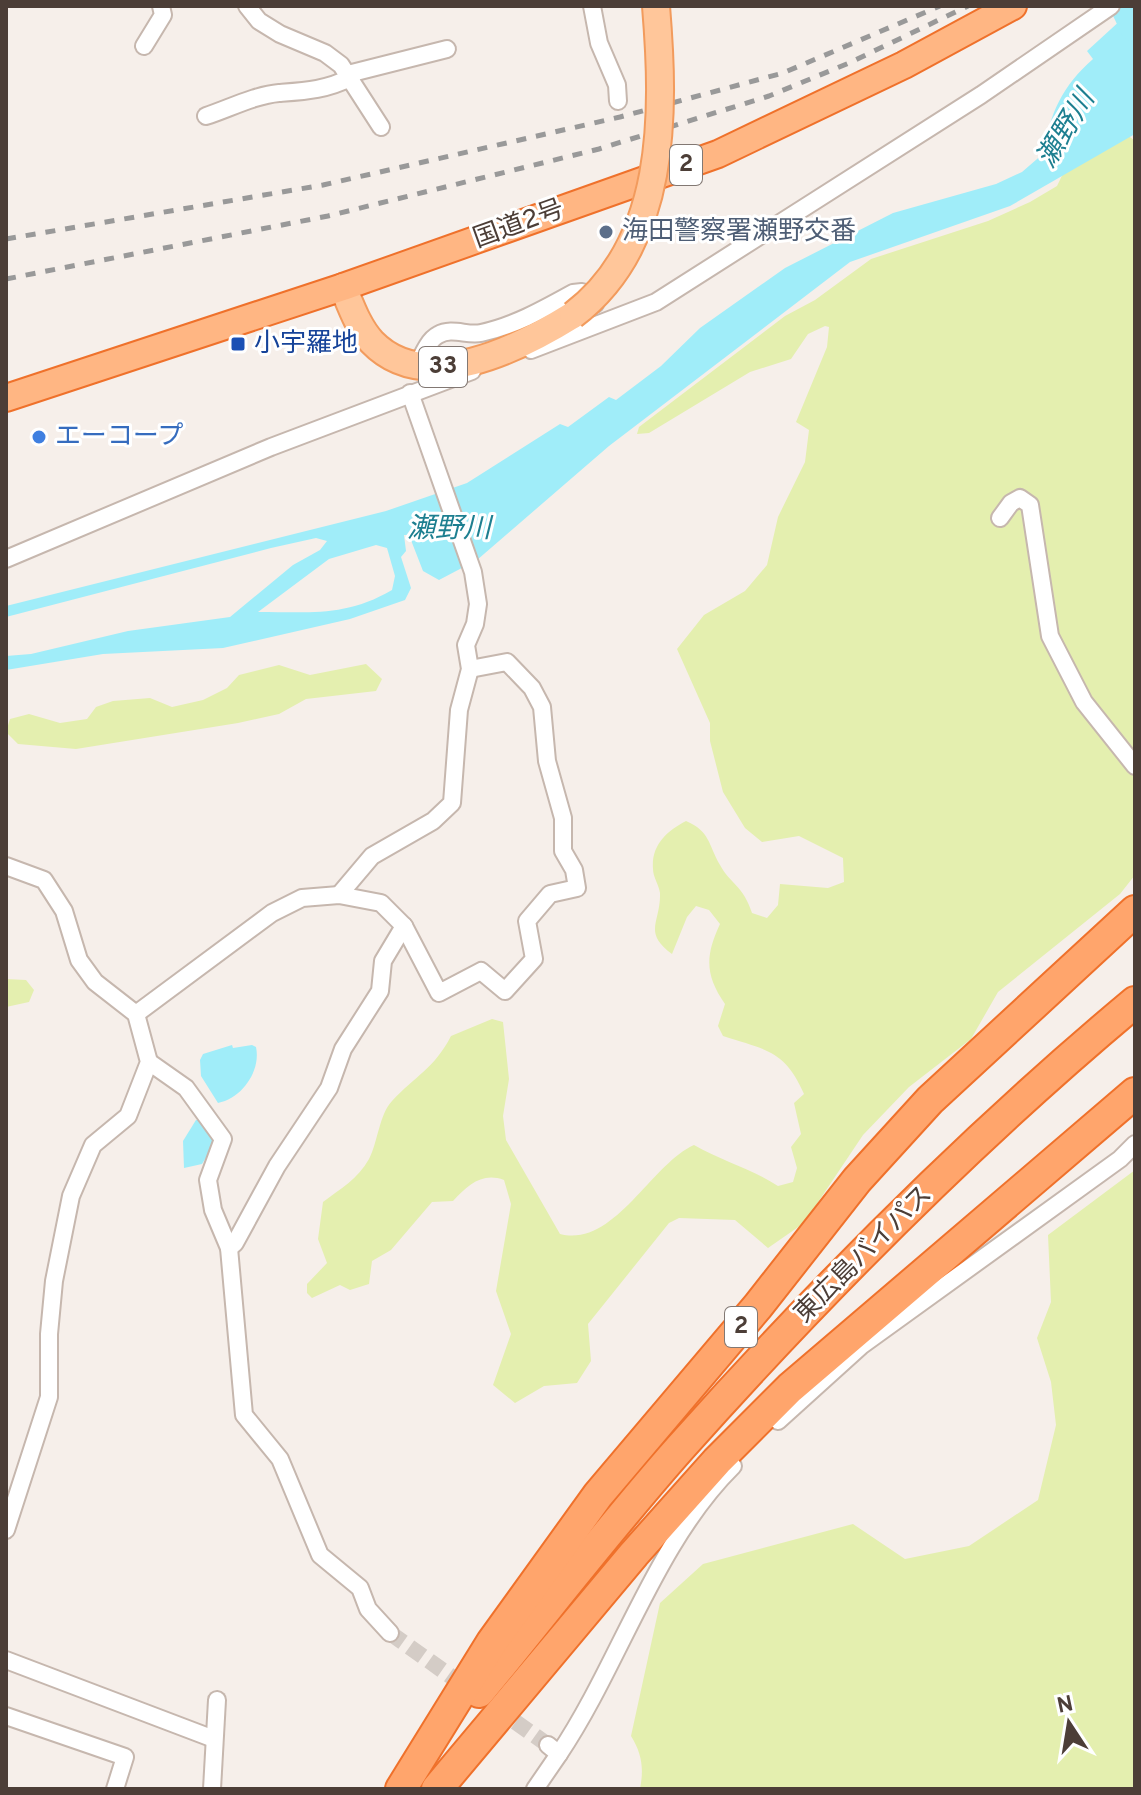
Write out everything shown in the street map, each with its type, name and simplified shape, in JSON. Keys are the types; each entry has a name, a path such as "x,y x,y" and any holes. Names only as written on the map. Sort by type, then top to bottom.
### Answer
{"highway":[{"name":"国道2号","path":"6,398 343,287 718,154 904,65 1013,6"},
{"name":"2","path":"402,1789 492,1642 598,1495 758,1306 857,1180 930,1100 1135,911"},
{"name":"東広島バイパス","path":"402,1789 678,1450 815,1301 957,1162 1135,1002"},
{"name":"2","path":"435,1789 634,1554 717,1461 779,1398 885,1303 1135,1093"},
{"name":"東広島バイパス","path":"435,1789 614,1528"}],"main road":[{"name":"33","path":"343,287 356,318 371,341 392,358 417,366 443,367 533,338 573,315 603,290 618,270 645,216 654,171 659,102 656,6"}],"street":[{"path":"144,46 163,15 161,6"},
{"path":"247,6 259,21 325,53 350,76 362,101 381,127"},
{"path":"592,6 599,43 617,85 618,101"},
{"path":"6,559 84,523 140,504 271,447 656,302 981,95 1111,6"},
{"path":"206,116 277,93 300,95 320,90 350,76 447,49"},
{"path":"417,366 433,338 440,333 458,331 475,335 502,328 573,293 582,292 609,318"},
{"path":"339,895 372,856 433,821 452,803 459,710 470,669 466,645 478,604 473,572 410,393"},
{"path":"1000,518 1011,503 1020,498 1030,505 1050,636 1084,702 1135,766"},
{"path":"136,1014 272,913 302,898 339,895 381,903 404,926 439,993 481,971 505,991 534,959 527,921 550,894 577,888 574,870 563,851 563,818 547,761 544,720 537,697 507,662 470,669"},
{"path":"6,866 44,880 64,911 79,960 95,982 136,1014 149,1062 128,1116 93,1145 71,1196 54,1281 49,1334 49,1397 6,1530"},
{"path":"229,1248 235,1243 277,1166 329,1088 343,1049 380,991 383,961 404,926"},
{"path":"149,1062 186,1088 223,1139 208,1180 213,1210 229,1248 244,1415 280,1459 320,1555 360,1588 368,1609 390,1633"},
{"path":"535,1789 554,1750 595,1699 670,1550 724,1475 861,1346 1120,1159 1135,1144"},
{"path":"6,1660 214,1739"},
{"path":"212,1789 217,1700"},
{"path":"6,1716 125,1757 115,1789"}],"green space":[{"path":"1117,127 1135,141 1135,875 1120,894 998,992 971,1039 909,1087 863,1135 804,1223 768,1248 735,1220 679,1218 669,1223 588,1324 591,1361 577,1383 544,1386 515,1403 493,1385 511,1334 496,1291 511,1204 504,1180 482,1179 470,1185 453,1201 432,1202 391,1250 372,1261 369,1284 350,1290 340,1285 312,1298 307,1293 307,1284 327,1263 318,1239 323,1202 365,1166 388,1107 431,1064 451,1036 492,1019 503,1022 509,1079 503,1116 506,1140 560,1234 579,1235 598,1229 615,1217 678,1155 694,1145 778,1186 793,1182 797,1168 791,1147 801,1134 794,1103 804,1094 797,1079 781,1060 763,1049 723,1036 718,1026 725,1004 718,994 709,965 720,924 709,910 696,906 687,917 672,954 658,939 655,926 660,893 653,872 653,860 667,834 686,821 694,825 708,839 724,872 745,896 752,913 767,918 778,905 780,884 828,888 844,882 843,858 799,836 762,842 745,828 723,792 710,741 710,723 677,649 704,615 745,591 767,565 778,517 805,462 809,430 796,422 827,347 829,327 808,334 791,359 750,372 649,433 637,434 639,427 785,316 815,300 871,259 988,221 1030,202 1057,186 1071,157"},
{"path":"366,664 382,679 376,691 306,699 279,714 238,723 76,749 18,744 6,732 10,719 29,714 60,723 87,719 96,707 113,701 150,698 172,707 203,700 227,688 239,675 279,665 310,675"},
{"path":"6,979 26,980 34,990 29,1002 6,1007"},
{"path":"1135,1170 1135,1789 640,1789 641,1761 631,1736 660,1603 703,1564 853,1524 905,1559 969,1546 1038,1500 1056,1425 1051,1382 1037,1338 1051,1302 1048,1235"}],"water":[{"name":"瀬野川","path":"1135,7 1135,134 1010,206 850,262 609,446 477,560 439,580 423,571 409,535 404,535 406,551 401,557 411,588 405,600 350,619 223,648 103,654 6,670 6,656 31,654 128,631 230,617 293,565 320,550 327,541 316,538 271,548 6,617 6,606 386,511 467,483 560,424 568,427 609,397 616,400 661,366 700,328 785,268 893,213 996,184 1022,172 1044,153 1059,101 1073,79 1093,59 1087,51","holes":["376,545 387,548 395,576 392,590 375,599 327,611 258,612 329,559"]},
{"path":"232,1045 233,1048 256,1047 256,1065 242,1089 218,1103 201,1076 200,1060 203,1054"},
{"path":"196,1120 202,1120 213,1139 212,1148 202,1164 184,1168 183,1141"}],"waterway":[{"path":"1125,6 1135,27"}],"tunnel":[{"path":"390,1633 470,1690"},
{"path":"496,1708 548,1745"}],"railway":[{"path":"6,239 323,185 620,117 783,73 940,6"},
{"path":"6,279 328,216 599,149 769,96 849,63 968,6"}],"place":[{"name":"海田警察署瀬野交番","path":"606,232"},
{"name":"小宇羅地","path":"238,344"},
{"name":"エーコープ","path":"39,437"}]}
